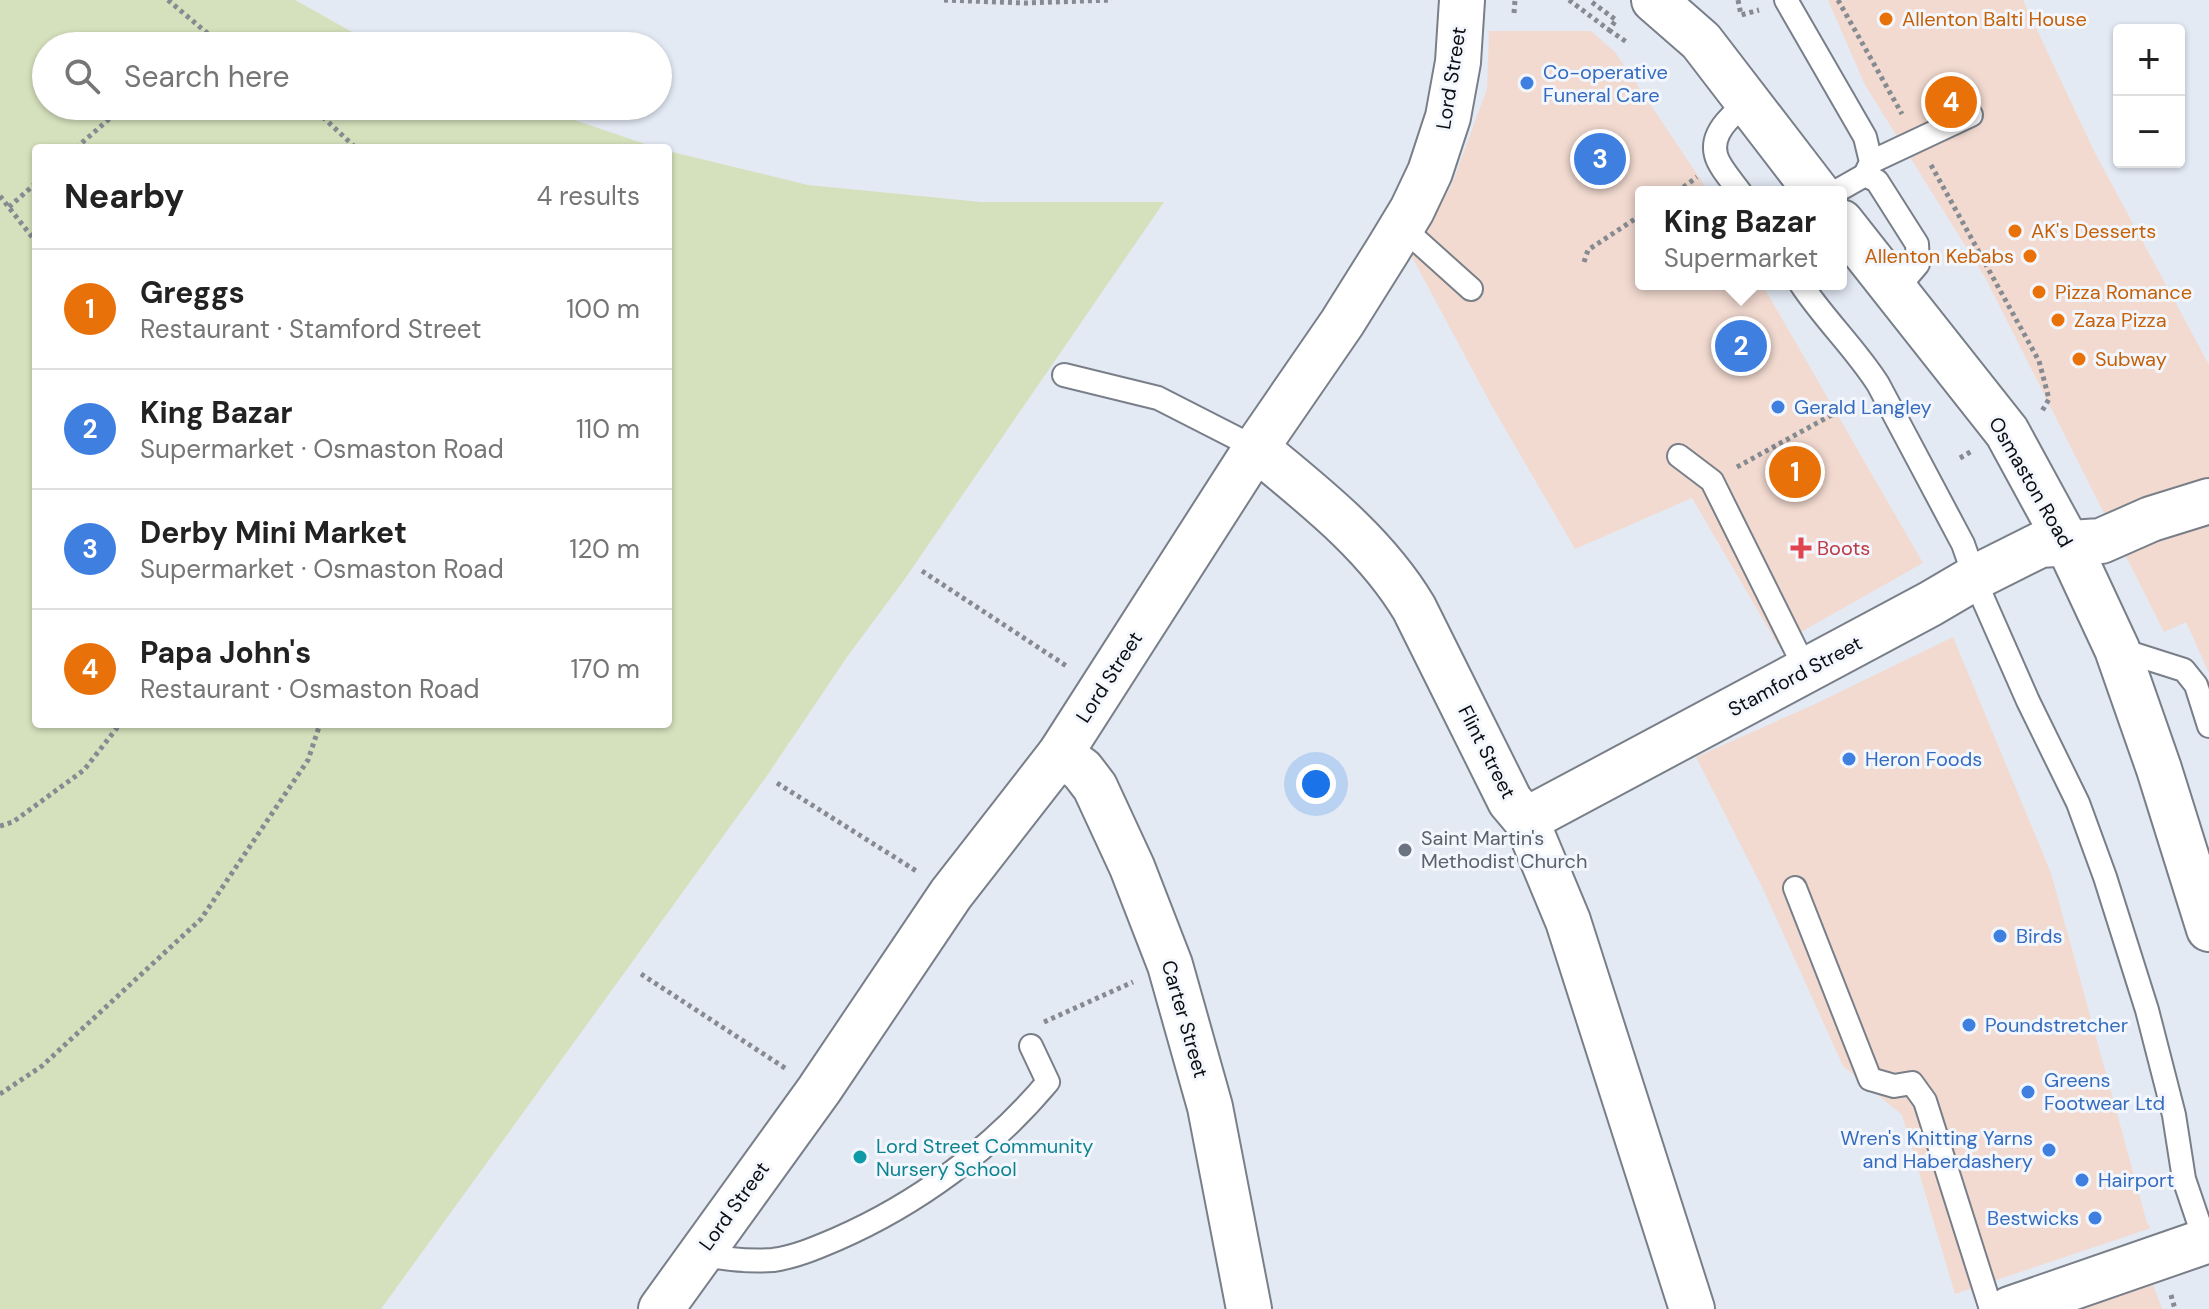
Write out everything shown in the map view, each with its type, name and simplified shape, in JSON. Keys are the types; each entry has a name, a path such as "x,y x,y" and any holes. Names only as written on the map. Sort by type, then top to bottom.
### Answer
{"street":[{"name":"Lord Street","path":"661,1309 819,1090 951,894 1060,754 1402,227 1430,172 1448,117 1458,62 1462,0"},
{"path":"1654,0 1701,41 1812,186"},
{"path":"1688,0 1701,41"},
{"name":"Osmaston Road","path":"1847,229 2007,432 2068,544 2117,649 2159,769 2209,929"},
{"name":"Flint Street","path":"1256,448 1331,511 1398,581 1510,801 1526,820 1568,921 1692,1309"},
{"name":"Stamford Street","path":"1526,820 2040,545 2101,541 2151,519 2209,501"},
{"name":"Carter Street","path":"1060,754 1082,770 1095,787 1132,867 1170,965 1210,1107 1249,1309"},
{"path":"2031,1305 2207,1241"}],"lane":[{"path":"1786,0 1865,137 1868,168 1917,244 1918,264 1896,290"},
{"path":"1736,186 1716,155 1716,140 1725,122 1746,103"},
{"path":"1843,186 1917,140 1971,115"},
{"path":"1402,227 1471,289"},
{"path":"1805,290 1878,384 1963,544 2028,701 2078,803 2147,1010 2174,1115 2184,1179 2207,1241"},
{"name":"Flint Street","path":"1064,375 1158,398 1256,448"},
{"path":"1679,456 1712,481 1806,670"},
{"path":"2117,649 2184,670 2196,685 2209,726"},
{"path":"1795,888 1870,1079 1894,1086 1912,1083 1925,1101 1991,1309"},
{"path":"699,1254 735,1261 774,1260 802,1254 862,1228 932,1185 972,1158 1006,1128 1048,1082 1031,1046"}],"path":[{"path":"168,0 206,32"},
{"path":"944,0 1025,3 1112,0"},
{"path":"1514,13 1515,0"},
{"path":"1589,0 1616,20 1607,28"},
{"path":"1738,0 1741,15 1756,12"},
{"path":"1838,0 2039,361 2049,399 2044,410 2037,414"},
{"path":"1572,2 1628,43"},
{"path":"81,144 108,120"},
{"path":"326,120 352,144"},
{"path":"9,207 32,187"},
{"path":"0,196 32,237"},
{"path":"1584,262 1588,250 1635,219"},
{"path":"1712,481 1837,412"},
{"path":"922,571 1074,670 1099,693"},
{"path":"0,826 13,822 84,770 117,728"},
{"path":"0,1094 42,1066 201,919 308,760 319,728"},
{"path":"777,783 951,894"},
{"path":"1031,1046 1028,1029 1170,965"},
{"path":"641,974 819,1090"}],"shaded area":[{"path":"1828,0 2023,0 2094,151 2209,365 2209,673 2186,622 2164,632 1986,279 1865,85"},
{"path":"1489,31 1591,31 1615,52 1705,186 1635,186 1635,290 1765,290 1923,563 1778,645 1692,498 1575,549 1493,408 1412,257 1452,184 1487,89"},
{"path":"1953,637 2051,873 2147,1223 2151,1228 1955,1294 1902,1115 1843,1066 1764,891 1696,757"},
{"path":"2153,1285 2162,1309 2081,1309"}],"green space":[{"path":"0,0 295,0 352,32 32,32 32,120 574,120 645,144 32,144 32,728 672,728 672,152 808,185 981,202 1164,202 766,777 381,1309 0,1309"}],"place":[{"name":"Allenton Balti House","path":"1886,19"},
{"name":"Co-operative Funeral Care","path":"1527,83"},
{"name":"Papa John's","path":"1951,102"},
{"name":"Derby Mini Market","path":"1600,159"},
{"name":"AK's Desserts","path":"2015,231"},
{"name":"Allenton Kebabs","path":"2030,256"},
{"name":"Pizza Romance","path":"2039,292"},
{"name":"Zaza Pizza","path":"2058,320"},
{"name":"King Bazar","path":"1741,346"},
{"name":"Subway","path":"2079,359"},
{"name":"Gerald Langley","path":"1778,407"},
{"name":"Greggs","path":"1795,472"},
{"name":"Boots","path":"1801,548"},
{"name":"Heron Foods","path":"1849,759"},
{"name":"Saint Martin's Methodist Church","path":"1405,850"},
{"name":"Birds","path":"2000,936"},
{"name":"Poundstretcher","path":"1969,1025"},
{"name":"Greens Footwear Ltd","path":"2028,1092"},
{"name":"Wren's Knitting Yarns and Haberdashery","path":"2049,1150"},
{"name":"Lord Street Community Nursery School","path":"860,1157"},
{"name":"Hairport","path":"2082,1180"},
{"name":"Bestwicks","path":"2095,1218"}]}
